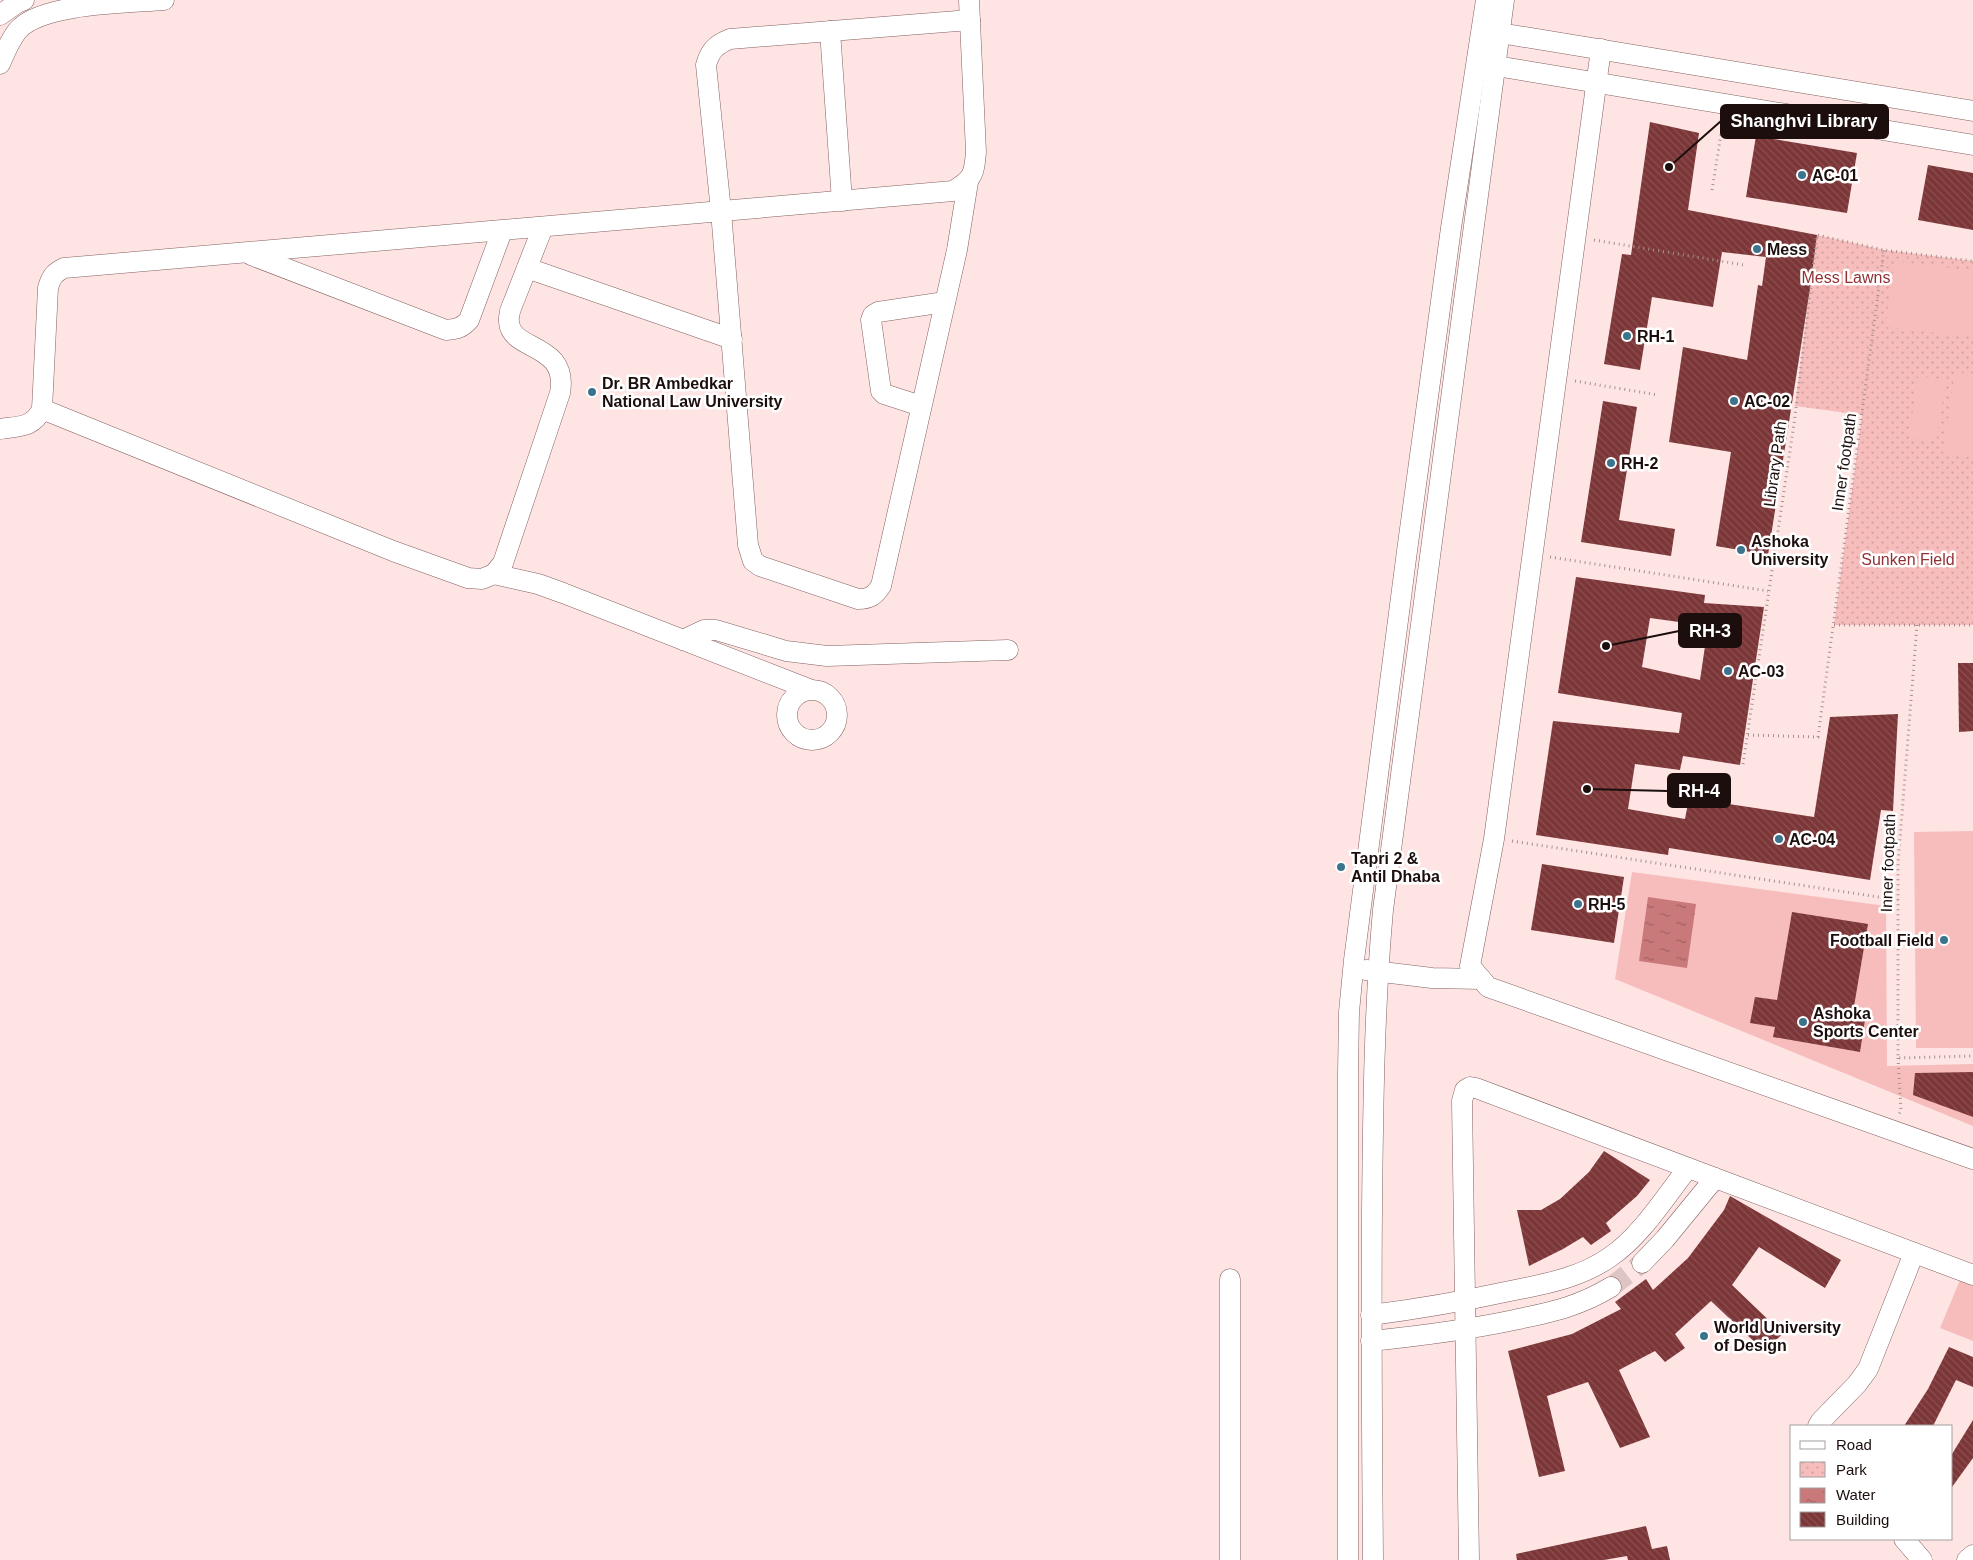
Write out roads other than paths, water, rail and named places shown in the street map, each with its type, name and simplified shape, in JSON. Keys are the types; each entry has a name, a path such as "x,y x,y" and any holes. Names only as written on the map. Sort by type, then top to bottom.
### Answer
{"street":[{"path":"0,15 24,0"},
{"path":"0,64 8,45 19,29 41,16 65,9 164,0"},
{"path":"969,0 970,20 976,152 975,169 968,182 960,234 880,586 874,596 858,599 760,566 753,560 748,545 721,212 706,65 710,52 719,43 730,39 970,20"},
{"path":"1348,1560 1349,1012 1410,522 1451,228 1486,0"},
{"path":"1373,1560 1371,1342 1373,1089 1377,971 1384,900 1504,0"},
{"path":"830,31 842,201"},
{"path":"1500,33 1973,111"},
{"path":"1601,49 1494,838 1470,966 1488,987 1973,1159"},
{"path":"1496,66 1973,145"},
{"path":"0,429 30,424 38,419 42,409 48,288 50,278 57,271 64,268 953,191 968,182"},
{"path":"42,409 393,551 468,578 482,580 494,574 503,563 560,393 562,381 559,368 549,356 512,332 509,323 510,310 544,227"},
{"path":"247,253 446,330 456,330 469,320 502,231"},
{"path":"527,268 732,339"},
{"path":"922,406 884,394 881,391 871,320 873,315 878,312 945,302"},
{"path":"494,574 538,584 563,593 809,689"},
{"path":"683,640 704,630 716,630 786,651 827,656 1008,650"},
{"path":"1353,968 1432,978 1481,978"},
{"path":"1469,1560 1462,1101 1465,1090 1470,1087 1973,1275"},
{"path":"1372,1315 1465,1301 1557,1281 1583,1272 1610,1257 1630,1240 1688,1168"},
{"path":"1642,1263 1665,1239 1715,1178"},
{"path":"1819,1425 1857,1384 1868,1369 1914,1252"},
{"path":"1230,1279 1230,1560"},
{"path":"1371,1342 1466,1330 1567,1308 1591,1299 1611,1287"},
{"path":"1905,1540 1922,1560"},
{"path":"1967,1560 1973,1555"}],"water":[{"path":"1648,897 1696,904 1687,968 1639,961"}],"tunnel":[{"path":"1611,1287 1642,1263"}],"place":[{"name":"Shanghvi Library","path":"1669,167"},
{"name":"AC-01","path":"1802,175"},
{"name":"Mess","path":"1757,249"},
{"name":"RH-1","path":"1627,336"},
{"name":"Dr. BR Ambedkar National Law University","path":"592,392"},
{"name":"AC-02","path":"1734,401"},
{"name":"RH-2","path":"1611,463"},
{"name":"Ashoka University","path":"1741,550"},
{"name":"RH-3","path":"1606,646"},
{"name":"AC-03","path":"1728,671"},
{"name":"RH-4","path":"1587,789"},
{"name":"AC-04","path":"1779,839"},
{"name":"Tapri 2 & Antil Dhaba","path":"1341,867"},
{"name":"RH-5","path":"1578,904"},
{"name":"Football Field","path":"1944,940"},
{"name":"Ashoka Sports Center","path":"1803,1022"},
{"name":"World University of Design","path":"1704,1336"}],"park label":[{"name":"Mess Lawns","path":"1846,277"},
{"name":"Sunken Field","path":"1908,559"}]}
